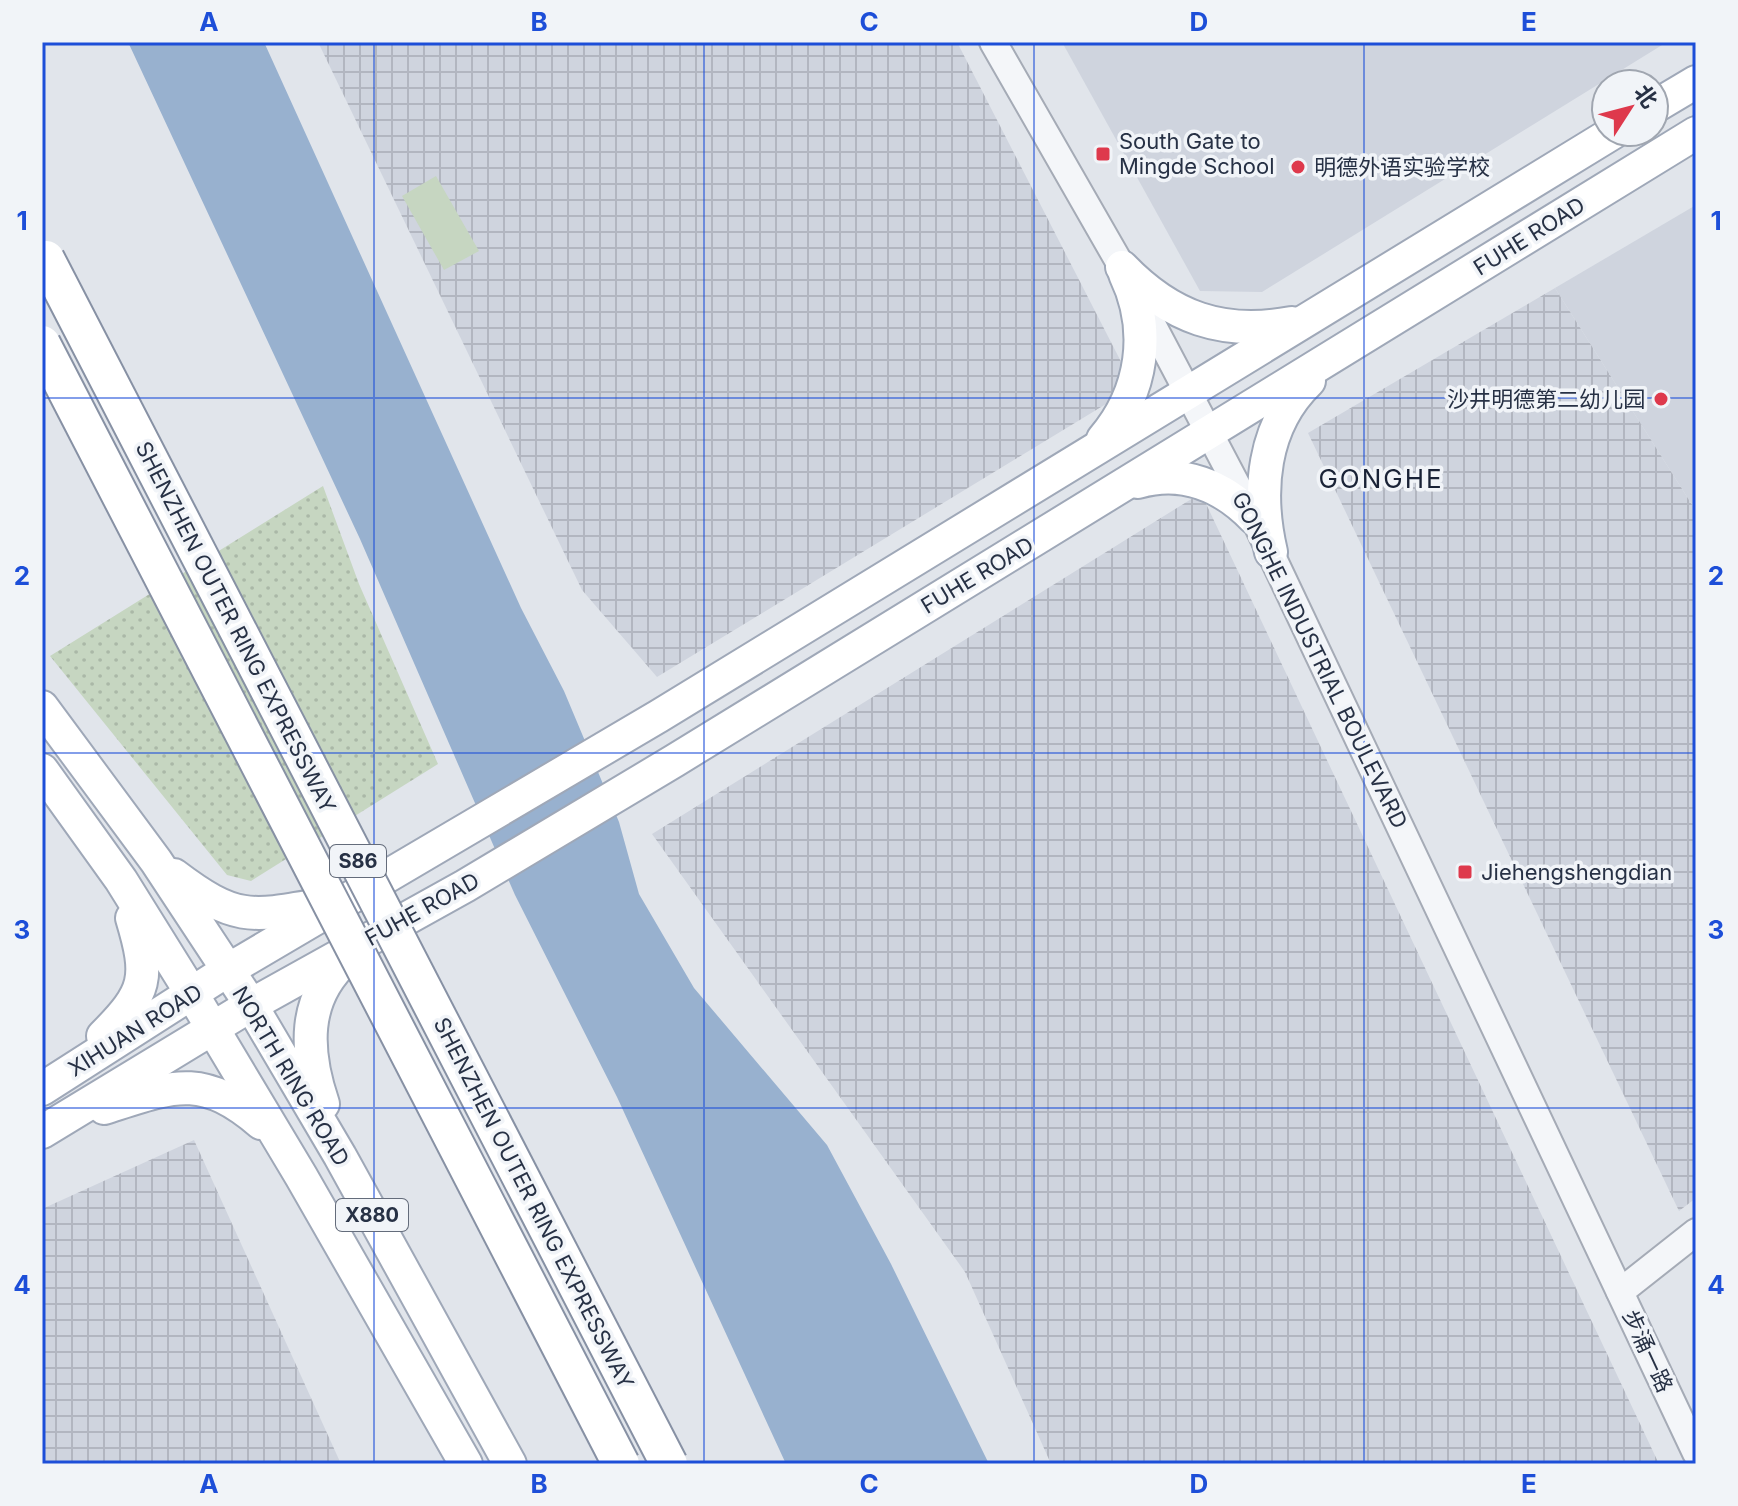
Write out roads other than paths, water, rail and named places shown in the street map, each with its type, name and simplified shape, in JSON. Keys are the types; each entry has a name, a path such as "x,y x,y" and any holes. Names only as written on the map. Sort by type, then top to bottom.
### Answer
{"highway":[{"name":"SHENZHEN OUTER RING EXPRESSWAY","path":"46,259 669,1464"},
{"name":"SHENZHEN OUTER RING EXPRESSWAY","path":"42,344 621,1464"}],"main road":[{"path":"1670,97 1696,82"},
{"name":"FUHE ROAD","path":"51,1127 251,1005 465,886 674,761 1696,133"},
{"name":"FUHE ROAD","path":"228,970 650,722 1590,147"},
{"path":"1122,267 1162,302 1210,323 1251,328 1293,323 1313,316"},
{"path":"1090,452 1105,438 1127,404 1139,365 1139,315 1131,285 1122,267"},
{"path":"1271,552 1266,530 1264,484 1272,439 1291,398 1336,355"},
{"path":"1113,492 1151,479 1175,477 1193,480 1227,494 1254,518"},
{"name":"NORTH RING ROAD","path":"42,707 156,861 251,1005 340,1156 510,1464"},
{"name":"NORTH RING ROAD","path":"42,770 121,880 192,994 466,1464"},
{"path":"156,861 212,902 239,912 269,914 347,900"},
{"path":"70,1071 129,1010 142,980 141,948 121,880"},
{"path":"340,1156 313,1072 310,1055 312,1021 330,973 367,939"},
{"name":"XIHUAN ROAD","path":"42,1089 228,970"},
{"path":"51,1127 162,1090 195,1088 227,1097 277,1136"}],"street":[{"name":"GONGHE INDUSTRIAL BOULEVARD","path":"993,42 1122,267 1254,518 1620,1292"},
{"path":"1620,1292 1696,1232"},
{"name":"步涌一路","path":"1620,1292 1696,1453"}],"water":[{"path":"128,42 264,42 521,608 564,691 619,822 639,894 694,988 827,1145 891,1264 989,1464 786,1464 617,1097 515,895 360,539"}],"place":[{"name":"South Gate to Mingde School","path":"1103,154"},
{"name":"明德外语实验学校","path":"1298,167"},
{"name":"沙井明德第二幼儿园","path":"1661,399"},
{"name":"Jiehengshengdian","path":"1465,872"}],"district":[{"name":"GONGHE","path":"1381,479"}]}
